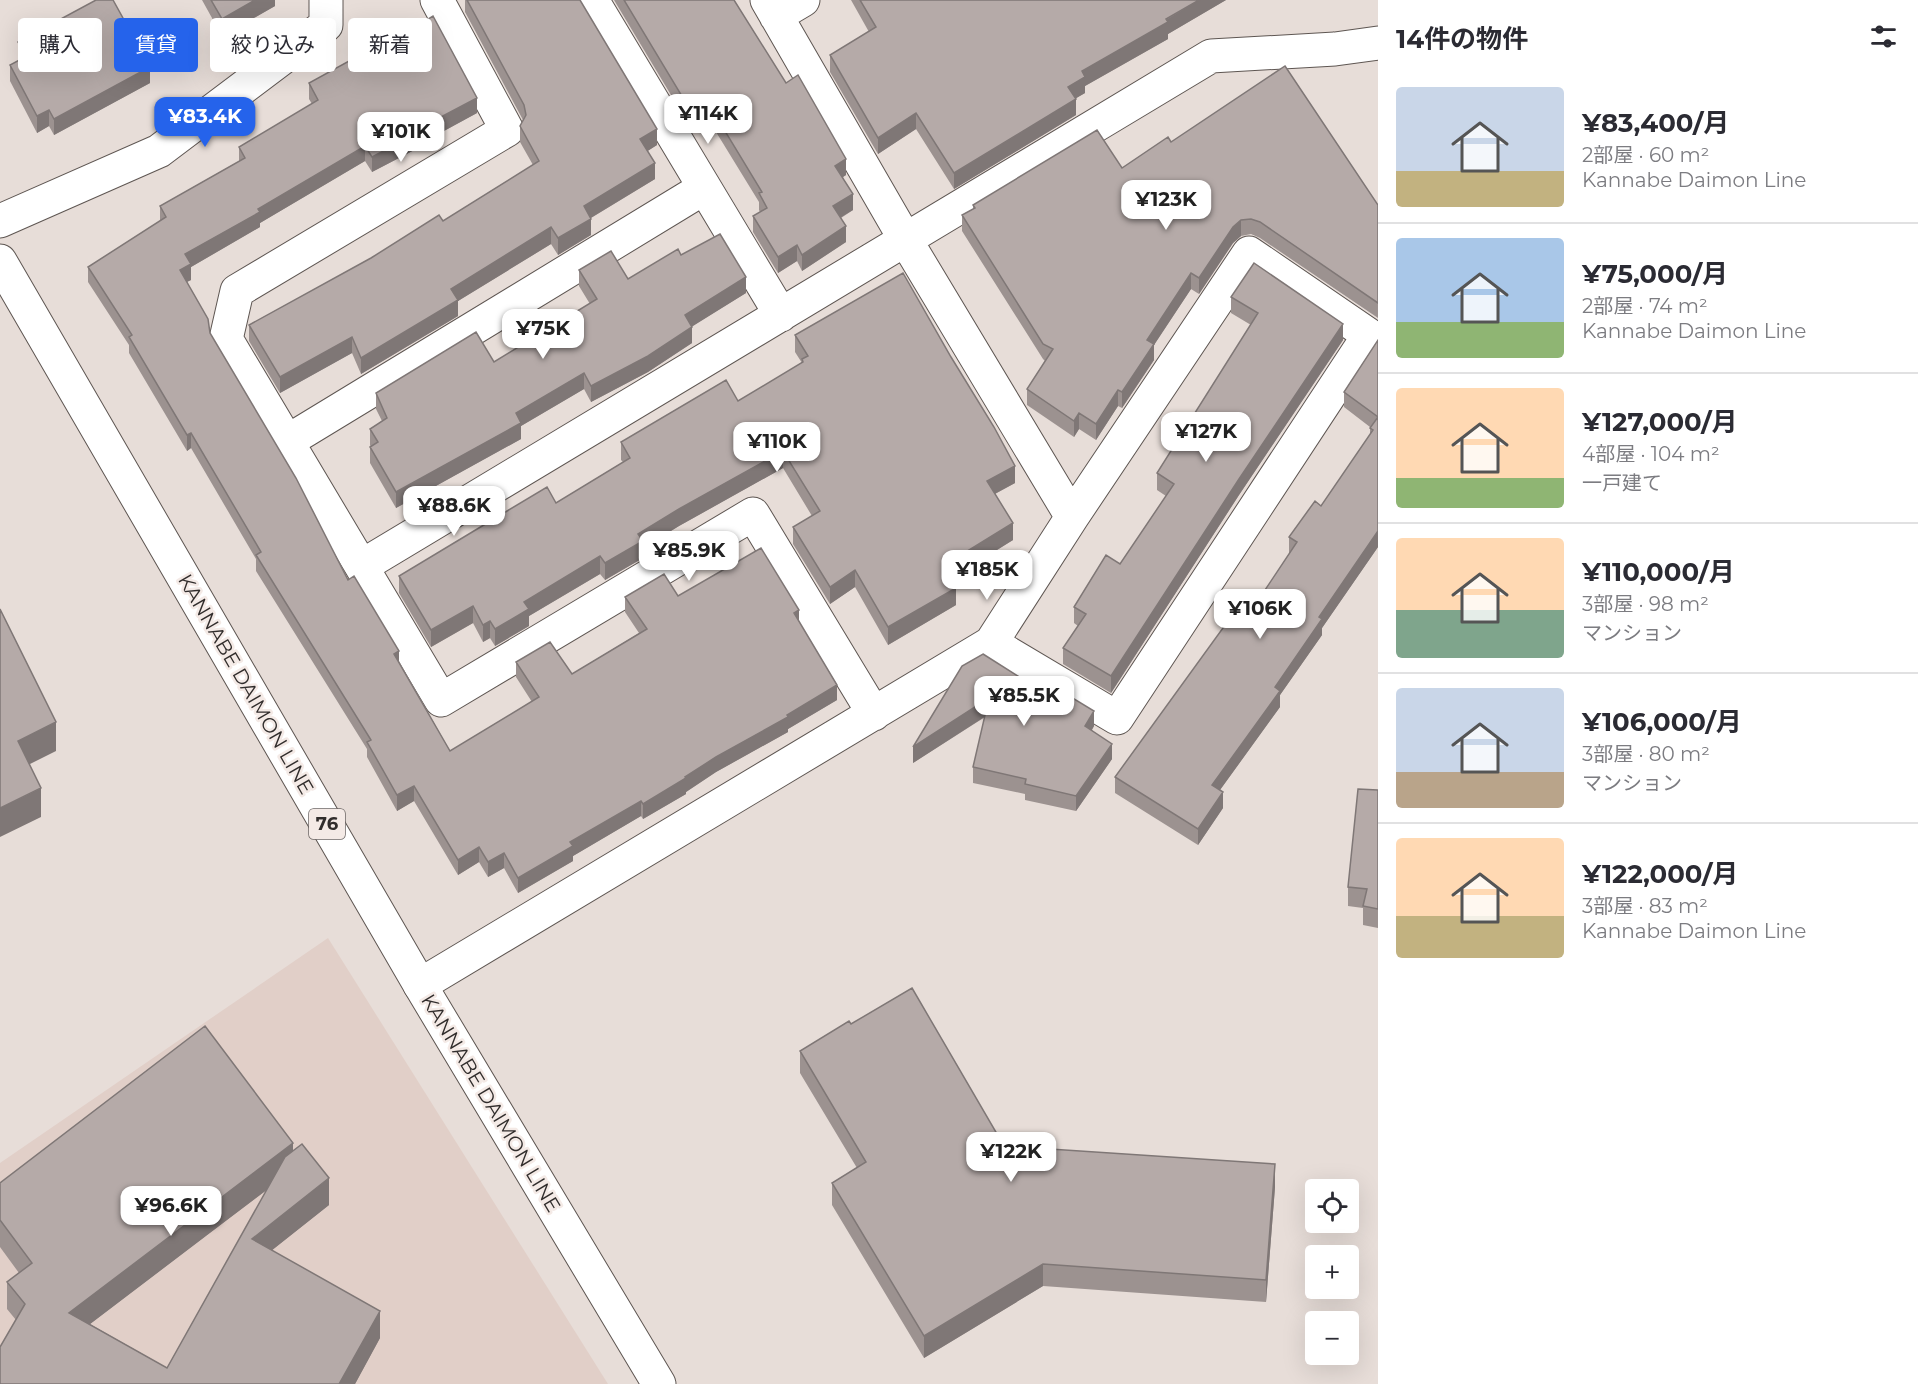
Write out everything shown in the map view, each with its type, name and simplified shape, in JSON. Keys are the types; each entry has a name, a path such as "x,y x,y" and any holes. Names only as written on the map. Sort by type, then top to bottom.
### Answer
{"street":[{"path":"437,0 507,130 237,291 226,339 441,700 753,514 874,714"},
{"path":"592,0 781,315"},
{"path":"803,0 771,8 905,239 1072,517"},
{"path":"0,222 159,151 331,8"},
{"path":"362,566 1211,56 1335,49 1378,43"},
{"path":"288,441 704,188"},
{"path":"420,985 991,643 1072,517 1249,253 1369,335 1117,718 991,643"},
{"name":"KANNABE DAIMON LINE","path":"0,261 420,985 659,1384"}],"shaded area":[{"path":"328,938 608,1384 0,1384 0,1163"}],"building":[{"path":"96,0 113,0 123,18 114,18 114,72 141,72 54,119 49,110 37,116 10,65 18,61 18,72 102,72 102,18 63,18"},
{"path":"211,0 255,0 224,18 221,18"},
{"path":"467,0 580,0 657,129 640,139 655,163 584,206 591,219 558,238 551,227 451,289 458,300 361,358 352,337 280,377 249,325 371,258 439,215 443,221 539,161 520,126 526,115 524,105"},
{"path":"624,0 734,0 786,83 798,75 846,159 835,166 853,194 833,206 846,226 802,255 797,245 778,257 753,216 767,208 759,193 762,192 705,98 689,108"},
{"path":"860,0 1199,0 1166,19 1168,22 1082,71 1085,77 1068,87 1076,99 954,173 916,113 878,138 830,55 876,27"},
{"path":"433,16 477,98 418,129 420,132 372,157 365,146 258,209 260,212 185,254 191,264 180,270 208,319 210,333 296,478 348,580 354,576 399,651 394,654 450,751 539,697 516,662 550,642 572,674 647,629 625,597 664,574 678,596 761,548 799,610 794,613 837,685 787,715 788,717 716,757 643,804 641,801 570,842 573,846 518,878 504,853 488,862 479,847 458,860 414,786 397,795 367,742 371,740 256,555 261,552 191,433 187,435 129,337 132,335 88,267 166,217 160,206 245,158 239,147 318,100 309,83 329,72 336,72 336,68 348,62 348,72 432,72 432,18 430,18"},
{"path":"1285,66 1378,205 1378,303 1260,222 1251,219 1241,220 1233,227 1199,278 1191,273 1147,340 1154,344 1122,392 1118,390 1096,424 1079,413 1074,421 1027,389 1053,349 1043,344 962,215 975,208 973,205 1097,130 1122,168 1168,137 1171,142"},
{"path":"720,234 746,277 685,315 692,327 648,356 591,386 584,373 516,413 521,423 396,492 370,447 378,442 370,429 387,418 376,393 476,332 494,362 597,299 579,270 611,251 628,279 678,249 681,255"},
{"path":"1254,263 1343,324 1111,676 1063,648 1086,614 1074,607 1106,555 1120,564 1174,484 1157,473 1258,313 1231,297"},
{"path":"903,273 1015,466 987,481 1013,523 943,566 956,588 888,627 855,570 830,587 793,527 820,511 783,451 638,534 643,541 605,563 600,556 524,602 529,609 495,629 490,621 483,625 473,606 431,630 399,576 547,487 556,503 630,458 621,442 726,380 738,401 803,362 802,359 808,356 795,335"},
{"path":"1378,340 1378,417 1344,392"},
{"path":"1378,417 1378,531 1319,617 1322,619 1275,687 1280,691 1212,785 1223,792 1198,829 1115,777 1236,610 1247,617 1297,542 1289,537 1315,501 1321,506 1373,430 1370,428"},
{"path":"0,609 56,722 18,741 41,788 0,808"},
{"path":"983,654 1037,688 1043,680 1094,711 1085,726 1112,744 1076,796 1025,784 1026,779 973,767 989,698 913,747 962,666"},
{"path":"1358,789 1378,790 1378,909 1363,906 1367,889 1348,887"},
{"path":"912,988 1004,1146 1275,1164 1266,1280 1043,1264 924,1336 832,1183 866,1162 800,1051 849,1021 851,1024"},
{"path":"205,1026 293,1143 69,1313 167,1368 285,1157 302,1144 329,1178 252,1239 380,1311 339,1384 0,1384 0,1347 25,1304 7,1282 32,1263 0,1220 0,1183"}]}
